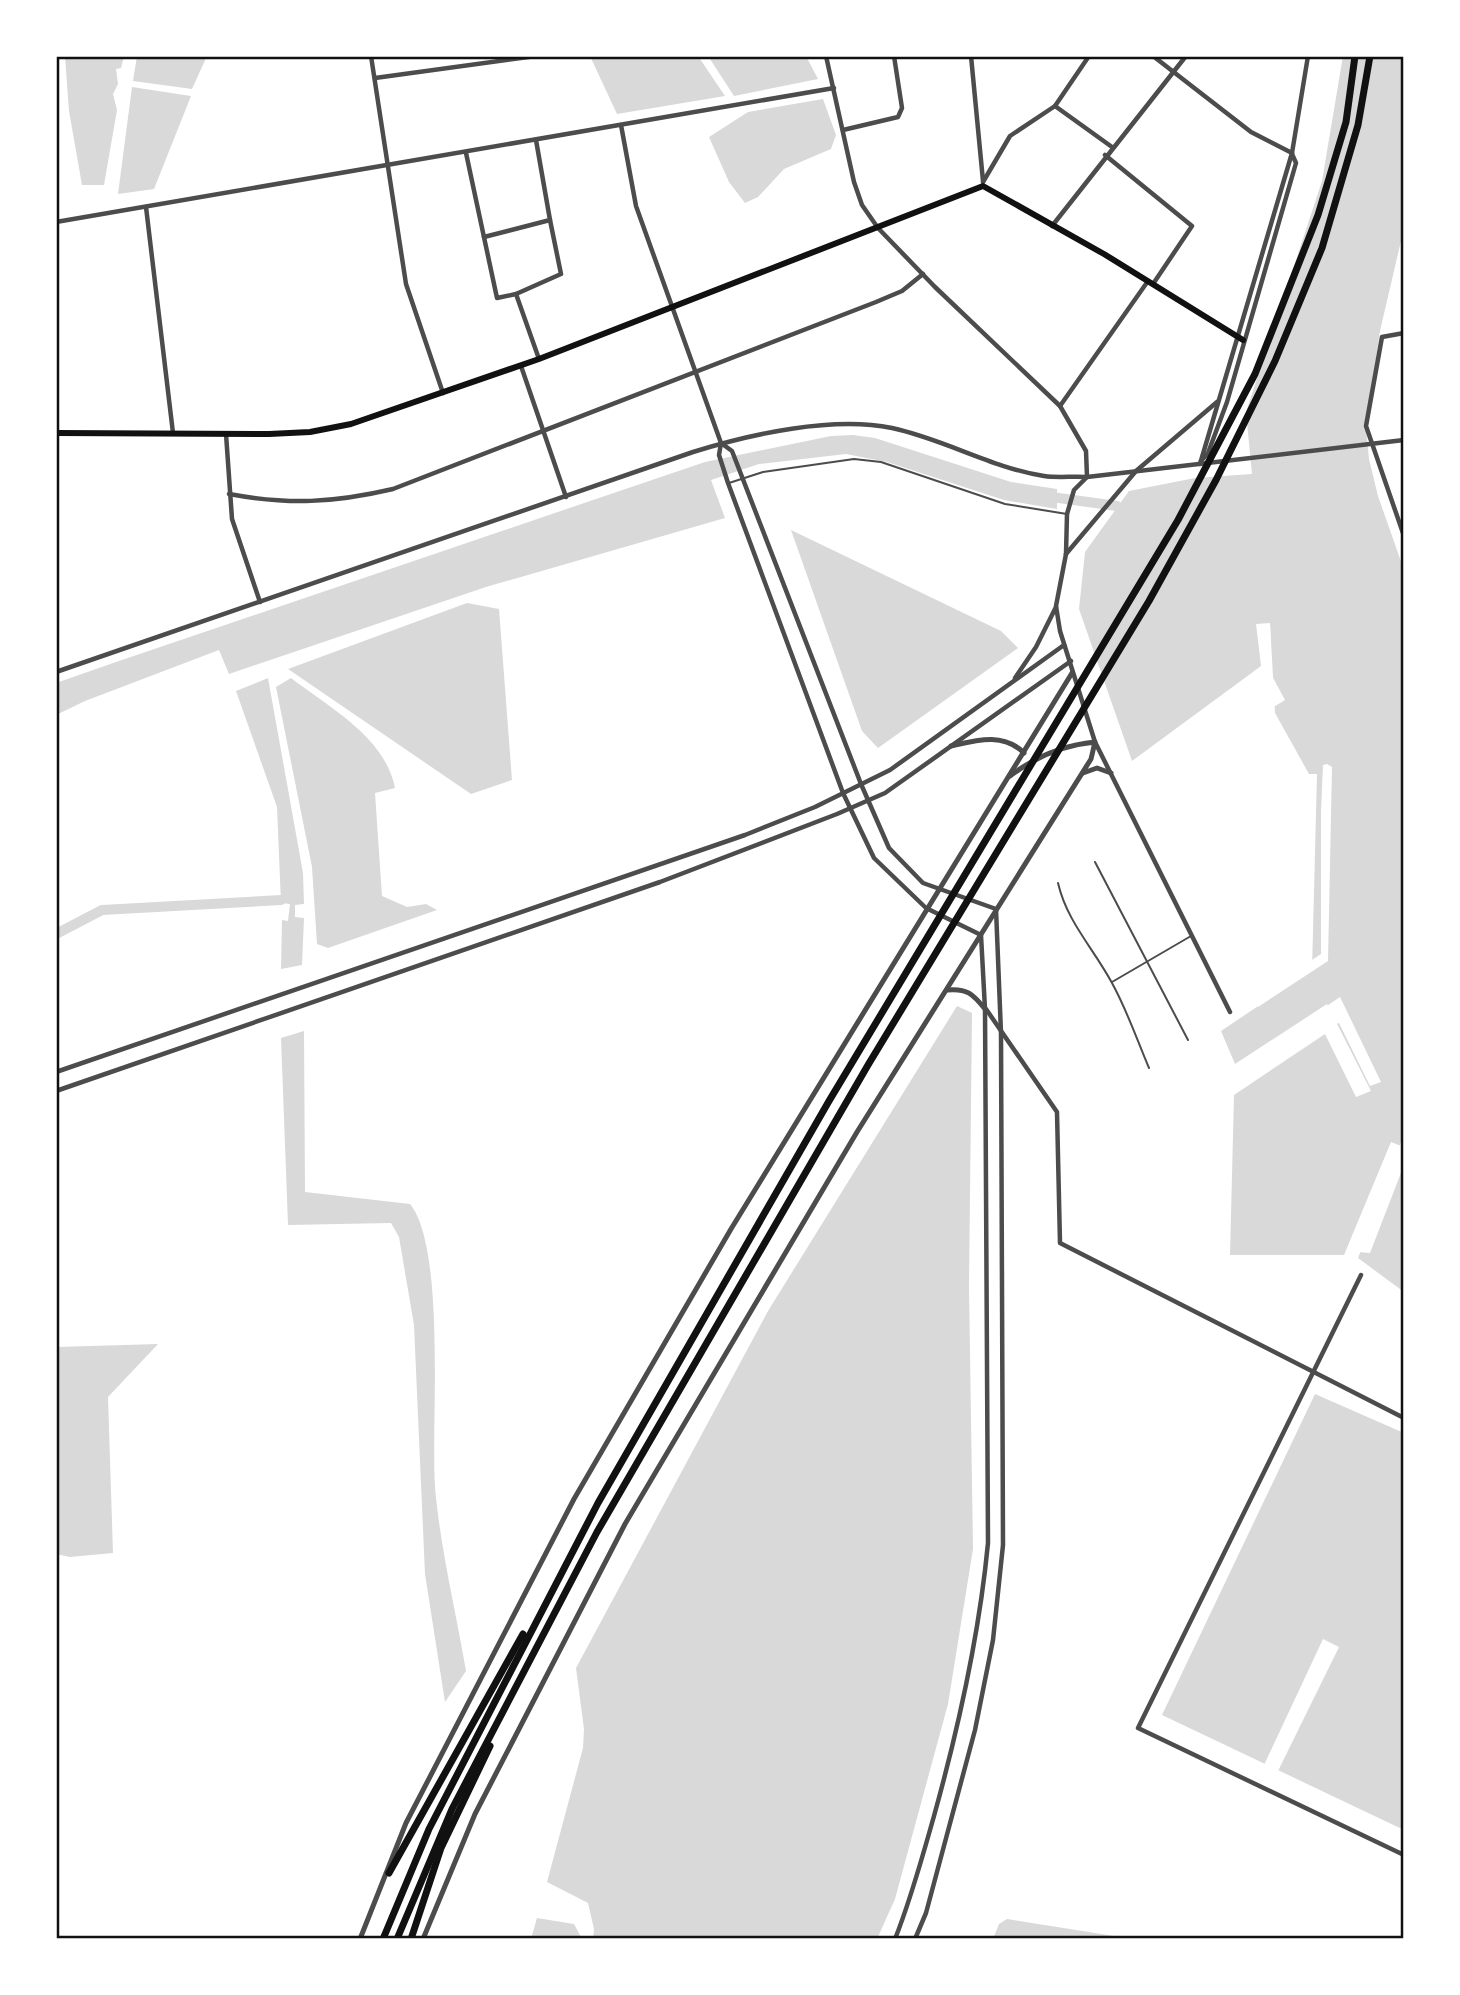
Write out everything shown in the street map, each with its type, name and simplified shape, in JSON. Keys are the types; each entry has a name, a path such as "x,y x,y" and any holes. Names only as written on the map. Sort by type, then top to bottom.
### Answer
{"highway":[{"path":"388,1873 491,1687 544,1601 648,1415 856,1058 1178,520 1255,374 1318,215 1346,122 1355,56"},
{"path":"397,1939 452,1809 597,1532 868,1065 1149,601 1269,373 1322,248 1358,125 1370,56"},
{"path":"383,1939 429,1829 544,1601"},
{"path":"411,1939 441,1848 522,1677"}],"main road":[{"path":"56,433 310,432 351,424 444,394 672,309 983,184 1244,340"}],"street":[{"path":"371,56 406,284 444,394"},
{"path":"374,78 536,56"},
{"path":"827,56 854,183 862,205 878,228 923,274 1060,406 1086,451 1087,477 1074,489 1067,514 1066,554 1056,606 1037,646 1012,683"},
{"path":"843,130 898,117 902,108 894,56"},
{"path":"971,56 983,184"},
{"path":"983,184 1010,136 1055,106 1089,56"},
{"path":"1153,56 1251,132 1292,153 1296,163 1220,424 1208,453 1199,464"},
{"path":"1052,226 1105,155 1186,56"},
{"path":"1199,464 1292,153 1308,56"},
{"path":"56,222 834,88"},
{"path":"1055,106 1112,147"},
{"path":"621,125 636,206 694,372 722,443 732,451 861,784 889,848 923,883 996,909"},
{"path":"466,153 498,298 516,294 561,274 536,140"},
{"path":"1060,406 1192,226 1105,155"},
{"path":"146,207 173,433"},
{"path":"484,237 550,220"},
{"path":"229,494 281,502 345,500 393,489 891,296 923,274"},
{"path":"516,294 539,359"},
{"path":"1404,333 1382,337 1366,426 1404,536"},
{"path":"520,365 566,497"},
{"path":"1066,554 1136,471 1217,401"},
{"path":"56,672 722,443 842,423 872,425 895,429 1037,474 1087,477 1371,446 1404,440"},
{"path":"226,434 232,519 260,602"},
{"path":"722,443 719,455 727,480 843,793 874,858 926,908 981,935"},
{"path":"1056,606 1072,673 1095,742 1230,1012"},
{"path":"56,1072 745,835 890,770 1064,645"},
{"path":"56,1091 648,887 868,801 885,793 1071,661"},
{"path":"360,1939 388,1873 392,1854 422,1790 574,1499 723,1241 1072,673"},
{"path":"951,746 985,738 1014,743 1024,753"},
{"path":"423,1939 475,1814 625,1524 857,1132 1083,773 1091,759 1095,742"},
{"path":"1010,776 1026,764 1071,745 1095,742"},
{"path":"1083,773 1097,768 1111,773"},
{"path":"915,1939 926,1913 975,1730 993,1640 1003,1545 1001,1034 996,909"},
{"path":"895,1939 908,1906 960,1724 983,1602 988,1543 985,1009 981,935"},
{"path":"947,990 960,989 972,993 1057,1112 1060,1242 1313,1374 1404,1418"},
{"path":"1360,1275 1138,1728 1404,1855"}],"lane":[{"path":"727,480 854,458 881,462 1005,504 1067,514"},
{"path":"1095,862 1188,1041"},
{"path":"1058,883 1067,911 1086,946 1112,982 1149,1068"},
{"path":"1112,982 1192,936"}],"shaded area":[{"path":"65,56 124,56 121,68 116,69 118,84 113,94 117,110 104,185 82,185 69,111"},
{"path":"137,56 207,56 192,89 133,81"},
{"path":"590,56 698,56 725,96 617,114"},
{"path":"708,56 806,56 818,79 734,96"},
{"path":"1343,56 1404,56 1404,228 1380,331 1366,426 1369,459 1378,496 1404,570 1404,1292 1358,1258 1401,1146 1391,1142 1344,1255 1230,1255 1234,1095 1325,1034 1356,1097 1371,1091 1327,1004 1235,1064 1221,1031 1312,970 1317,774 1309,774 1275,713 1270,623 1256,624 1261,666 1132,761 1079,609 1085,552 1129,491 1195,478 1252,474 1246,412 1322,181"},
{"path":"132,87 191,96 154,189 118,194"},
{"path":"823,99 836,135 831,149 784,169 758,197 745,203 729,182 709,137 748,112"},
{"path":"831,436 875,438 1011,482 1057,489 1057,509 1004,500 887,462 846,454 759,464 711,480 725,518 486,587 229,674 219,650 85,701 56,715 56,683 705,462"},
{"path":"791,530 1001,631 1018,648 878,748 862,731"},
{"path":"467,603 499,609 512,780 471,794 288,669"},
{"path":"268,678 303,873 304,904 295,905 295,917 304,918 302,965 281,969 282,920 288,921 290,904 281,903 277,807 236,691"},
{"path":"291,678 354,725 380,754 389,770 395,788 375,793 382,896 407,907 426,904 437,910 328,948 317,944 312,867 276,687"},
{"path":"957,1006 972,1013 969,1287 973,1549 948,1704 895,1899 877,1939 593,1939 594,1929 588,1903 547,1882 583,1748 584,1729 576,1668 768,1311"},
{"path":"304,1031 305,1192 410,1204 421,1226 429,1258 435,1338 434,1459 437,1510 466,1671 445,1702 425,1574 414,1325 399,1237 391,1223 288,1225 281,1038"},
{"path":"158,1344 108,1397 113,1553 70,1557 56,1554 56,1347"},
{"path":"1315,1394 1404,1433 1404,1830 1162,1715"},
{"path":"537,1918 574,1924 582,1939 531,1939"},
{"path":"1007,1919 1133,1939 993,1939 999,1924"}],"pier":[{"path":"1270,624 1272,676 1285,700 1272,708 1267,626 1260,627 1264,668 1207,710 1263,667 1259,625"},
{"path":"1323,765 1332,767 1328,961 1258,1007 1256,1003 1309,968 1309,962 1321,954 1321,811"},
{"path":"1340,997 1381,1082 1370,1086 1339,1023 1334,1025 1326,1009 1253,1056"},
{"path":"1404,1134 1404,1165 1370,1253 1359,1252"},
{"path":"1323,1639 1339,1647 1278,1771 1264,1765"}],"waterway":[{"path":"1044,496 1117,506"},
{"path":"56,934 102,910 281,900"}]}
